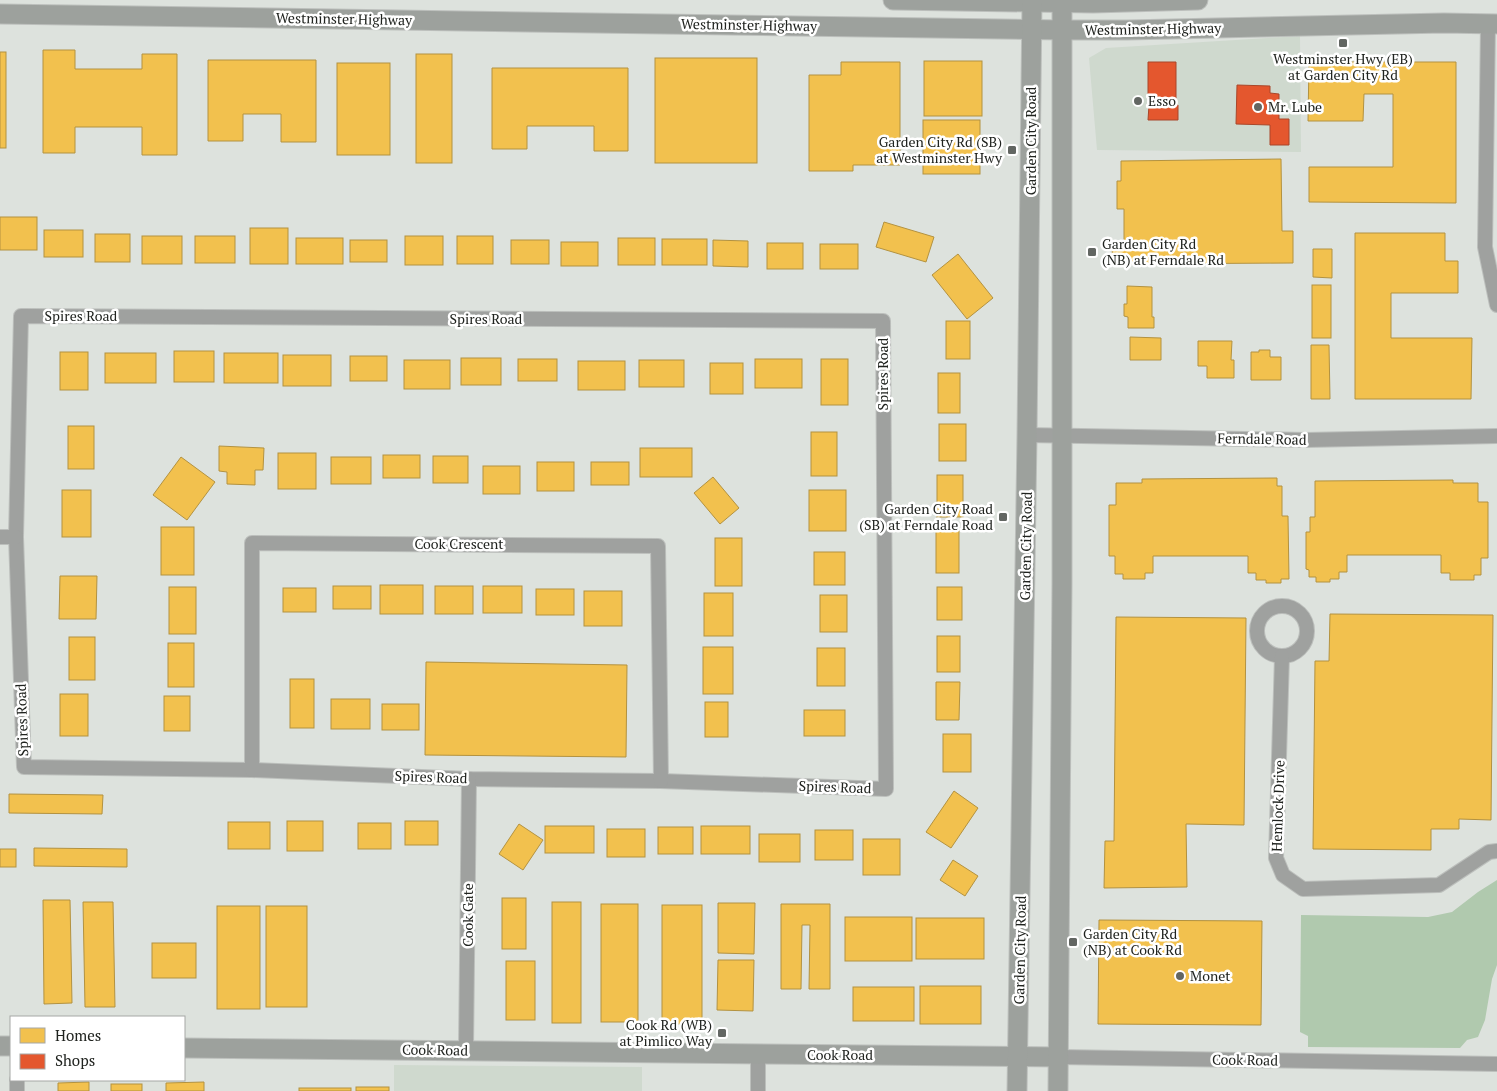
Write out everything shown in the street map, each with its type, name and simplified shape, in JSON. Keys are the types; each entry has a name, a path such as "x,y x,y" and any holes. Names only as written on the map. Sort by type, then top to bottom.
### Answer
{"main road":[{"name":"Westminster Highway","path":"893,0 1102,3 1198,0"},
{"name":"Garden City Road","path":"1017,1091 1032,1"},
{"path":"1058,1091 1062,437 1062,1"},
{"name":"Westminster Highway","path":"0,14 1062,30 1444,23 1492,24"},
{"name":"Cook Road","path":"185,1048 1058,1057"}],"street":[{"path":"1492,24 1485,247 1497,305"},
{"name":"Spires Road","path":"21,316 883,321 886,789 661,781 468,779 252,770 24,767 16,538 21,316"},
{"name":"Ferndale Road","path":"1027,435 1313,440 1497,436"},
{"path":"0,537 16,538"},
{"name":"Cook Crescent","path":"252,770 252,543 658,546 661,781"},
{"name":"Hemlock Drive","path":"1282,656 1276,858 1283,875 1302,889 1439,885 1489,852 1497,851"},
{"name":"Cook Gate","path":"466,1050 468,779"},
{"path":"758,1054 758,1091"},
{"name":"Cook Road","path":"1058,1057 1497,1064"}],"shaded area":[{"path":"1300,36 1301,152 1097,150 1089,58 1106,48"},
{"path":"394,1065 642,1067 642,1091 394,1091"}],"green space":[{"path":"1497,880 1497,965 1492,979 1485,1020 1478,1037 1467,1040 1460,1048 1308,1047 1308,1036 1300,1032 1301,915 1428,917 1452,912"}],"building: Homes":[{"path":"43,50 75,50 75,69 142,69 142,54 177,54 177,155 142,155 142,127 75,127 75,153 43,153"},
{"path":"0,52 6,52 6,148 0,148"},
{"path":"416,54 452,54 452,163 416,163"},
{"path":"655,58 757,58 757,163 655,163"},
{"path":"208,60 316,60 316,142 281,142 281,114 243,114 243,141 208,141"},
{"path":"924,61 982,61 982,116 924,116"},
{"path":"841,62 900,62 900,165 853,165 853,171 809,171 809,75 841,75"},
{"path":"1309,62 1456,62 1456,203 1309,202 1309,167 1393,167 1393,94 1364,94 1363,121 1308,121"},
{"path":"337,63 390,63 390,155 337,155"},
{"path":"492,68 628,68 628,151 594,151 594,126 527,126 527,149 492,149"},
{"path":"923,120 980,120 980,174 923,174"},
{"path":"1281,159 1282,231 1293,231 1293,263 1113,264 1112,245 1124,245 1124,209 1117,209 1117,181 1121,181 1121,161"},
{"path":"0,217 37,217 37,250 0,250"},
{"path":"884,222 934,237 926,262 876,247"},
{"path":"250,228 288,228 288,264 250,264"},
{"path":"44,230 83,230 83,257 44,257"},
{"path":"1355,233 1445,233 1445,261 1458,261 1458,293 1391,293 1391,338 1472,338 1471,399 1355,399"},
{"path":"95,234 130,234 130,262 95,262"},
{"path":"142,236 182,236 182,264 142,264"},
{"path":"195,236 235,236 235,263 195,263"},
{"path":"405,236 443,236 443,265 405,265"},
{"path":"457,236 493,236 493,264 457,264"},
{"path":"296,238 343,238 343,264 296,264"},
{"path":"618,238 655,238 655,265 618,265"},
{"path":"662,239 707,239 707,265 662,265"},
{"path":"350,240 387,240 387,262 350,262"},
{"path":"511,240 549,240 549,264 511,264"},
{"path":"713,240 748,241 748,267 713,266"},
{"path":"561,242 598,242 598,266 561,266"},
{"path":"767,243 803,243 803,269 767,269"},
{"path":"820,244 858,244 858,269 820,269"},
{"path":"1313,249 1332,249 1332,278 1313,277"},
{"path":"958,254 993,298 967,319 932,275"},
{"path":"1312,285 1331,285 1331,338 1312,338"},
{"path":"1127,286 1152,287 1154,328 1128,328 1128,317 1124,316 1124,304 1127,304"},
{"path":"946,321 970,321 970,359 946,359"},
{"path":"1130,337 1161,338 1161,360 1130,360"},
{"path":"1198,341 1232,341 1231,360 1234,360 1234,378 1207,378 1207,366 1198,366"},
{"path":"1311,345 1329,345 1330,399 1311,399"},
{"path":"1259,350 1270,350 1270,357 1281,357 1281,380 1251,380 1251,352 1259,352"},
{"path":"174,351 214,351 214,382 174,382"},
{"path":"60,352 88,352 88,390 60,390"},
{"path":"105,353 156,353 156,383 105,383"},
{"path":"224,353 278,353 278,383 224,383"},
{"path":"283,355 331,355 331,386 283,386"},
{"path":"350,356 387,356 387,381 350,381"},
{"path":"461,358 501,358 501,385 461,385"},
{"path":"518,359 557,359 557,381 518,381"},
{"path":"755,359 802,359 802,388 755,388"},
{"path":"821,359 848,359 848,405 821,405"},
{"path":"404,360 450,360 450,389 404,389"},
{"path":"639,360 684,360 684,387 639,387"},
{"path":"578,361 625,361 625,390 578,390"},
{"path":"710,363 743,363 743,394 710,394"},
{"path":"938,373 960,373 960,413 938,413"},
{"path":"939,424 966,424 966,461 939,461"},
{"path":"68,426 94,426 94,469 68,469"},
{"path":"811,432 837,432 837,476 811,476"},
{"path":"219,446 264,448 263,470 255,470 255,485 227,484 227,472 219,471"},
{"path":"640,448 692,448 692,477 640,477"},
{"path":"278,453 316,453 316,489 278,489"},
{"path":"383,455 420,455 420,478 383,478"},
{"path":"433,456 468,456 468,483 433,483"},
{"path":"181,457 215,482 187,520 153,495"},
{"path":"331,457 371,457 371,484 331,484"},
{"path":"537,462 574,462 574,491 537,491"},
{"path":"591,462 629,462 629,485 591,485"},
{"path":"483,466 520,466 520,494 483,494"},
{"path":"937,475 963,475 963,517 937,517"},
{"path":"713,477 739,508 720,524 694,493"},
{"path":"1277,478 1277,486 1282,486 1282,516 1288,516 1289,579 1281,579 1281,583 1266,583 1266,580 1256,580 1256,573 1248,573 1248,556 1153,556 1153,573 1145,573 1145,579 1123,579 1123,574 1115,574 1115,556 1109,556 1109,505 1116,505 1116,483 1142,483 1142,479"},
{"path":"1453,480 1453,483 1478,483 1478,502 1488,502 1488,558 1481,558 1481,575 1474,575 1474,580 1450,580 1450,573 1441,573 1441,555 1347,555 1347,572 1339,572 1339,579 1330,579 1330,582 1316,582 1316,577 1309,577 1309,570 1306,569 1306,532 1310,532 1310,517 1315,517 1315,481"},
{"path":"62,490 91,490 91,537 62,537"},
{"path":"809,490 846,490 846,531 809,531"},
{"path":"161,527 194,527 194,575 161,575"},
{"path":"936,527 959,527 959,573 936,573"},
{"path":"715,538 742,538 742,586 715,586"},
{"path":"814,552 845,552 845,585 814,585"},
{"path":"60,576 97,576 96,619 59,619"},
{"path":"380,585 423,585 423,614 380,614"},
{"path":"333,586 371,586 371,609 333,609"},
{"path":"435,586 473,586 473,614 435,614"},
{"path":"483,586 522,586 522,613 483,613"},
{"path":"169,587 196,587 196,634 169,634"},
{"path":"937,587 962,587 962,620 937,620"},
{"path":"283,588 316,588 316,612 283,612"},
{"path":"536,589 574,589 574,615 536,615"},
{"path":"584,591 622,591 622,626 584,626"},
{"path":"704,593 733,593 733,636 704,636"},
{"path":"820,595 847,595 847,632 820,632"},
{"path":"1330,614 1493,615 1491,820 1459,819 1459,829 1431,829 1431,850 1313,849 1315,661 1329,661"},
{"path":"1116,617 1246,618 1244,825 1186,824 1187,887 1104,888 1105,841 1114,841"},
{"path":"937,636 960,636 960,672 937,672"},
{"path":"69,637 95,637 95,680 69,680"},
{"path":"168,643 194,643 194,687 168,687"},
{"path":"703,647 733,647 733,694 703,694"},
{"path":"817,648 845,648 845,686 817,686"},
{"path":"426,662 627,665 626,757 425,755"},
{"path":"290,679 314,679 314,728 290,728"},
{"path":"936,682 960,682 959,720 936,720"},
{"path":"60,694 88,694 88,736 60,736"},
{"path":"164,696 190,696 190,731 164,731"},
{"path":"331,699 370,699 370,729 331,729"},
{"path":"705,702 728,702 728,737 705,737"},
{"path":"382,704 419,704 419,730 382,730"},
{"path":"804,710 845,710 845,736 804,736"},
{"path":"943,734 971,734 971,772 943,772"},
{"path":"954,791 978,808 951,848 926,832"},
{"path":"9,794 103,795 102,814 9,813"},
{"path":"287,821 323,821 323,851 287,851"},
{"path":"405,821 438,821 438,845 405,845"},
{"path":"228,822 270,822 270,849 228,849"},
{"path":"358,823 391,823 391,849 358,849"},
{"path":"519,824 543,840 523,870 499,854"},
{"path":"545,826 594,826 594,853 545,853"},
{"path":"701,826 750,826 750,854 701,854"},
{"path":"658,827 693,827 693,854 658,854"},
{"path":"607,829 645,829 645,857 607,857"},
{"path":"815,830 853,830 853,860 815,860"},
{"path":"759,834 800,834 800,862 759,862"},
{"path":"863,839 900,839 900,875 863,875"},
{"path":"34,848 127,849 127,867 34,866"},
{"path":"0,849 16,849 16,867 0,867"},
{"path":"953,860 978,876 965,896 940,880"},
{"path":"502,898 526,898 526,949 502,949"},
{"path":"43,900 70,900 72,1003 44,1004"},
{"path":"83,902 113,902 115,1007 85,1007"},
{"path":"552,902 581,902 581,1023 552,1023"},
{"path":"718,903 755,903 754,954 718,953"},
{"path":"601,904 638,904 638,1022 601,1022"},
{"path":"781,904 830,904 830,989 809,989 810,925 802,925 801,989 781,989"},
{"path":"662,905 702,905 702,1024 662,1024"},
{"path":"217,906 260,906 260,1009 217,1009"},
{"path":"266,906 307,906 307,1007 266,1007"},
{"path":"845,917 912,917 912,961 845,961"},
{"path":"916,918 984,918 984,959 916,959"},
{"name":"Monet","path":"1099,920 1262,921 1261,1025 1098,1024"},
{"path":"152,943 196,943 196,978 152,978"},
{"path":"718,960 754,960 753,1011 717,1010"},
{"path":"506,961 535,961 535,1020 506,1020"},
{"path":"920,986 981,986 981,1024 920,1024"},
{"path":"853,987 914,987 914,1021 853,1021"},
{"path":"89,1082 89,1091 58,1091 58,1083"},
{"path":"204,1082 204,1091 166,1091 166,1083"},
{"path":"111,1084 142,1084 142,1091 111,1091"},
{"path":"356,1087 389,1087 389,1091 356,1091"},
{"path":"299,1088 351,1088 351,1091 299,1091"}],"building: Shops":[{"path":"1148,62 1176,62 1176,102 1148,101"},
{"name":"Mr. Lube","path":"1237,85 1270,86 1270,93 1279,94 1279,119 1289,119 1289,145 1270,145 1270,125 1236,124"},
{"path":"1149,105 1178,105 1178,120 1148,120"}],"place":[{"name":"Westminster Hwy (EB) at Garden City Rd","path":"1343,43"},
{"name":"Esso","path":"1138,101"},
{"name":"Mr. Lube","path":"1258,107"},
{"name":"Garden City Rd (SB) at Westminster Hwy","path":"1012,150"},
{"name":"Garden City Rd (NB) at Ferndale Rd","path":"1092,252"},
{"name":"Garden City Road (SB) at Ferndale Road","path":"1003,517"},
{"name":"Garden City Rd (NB) at Cook Rd","path":"1073,942"},
{"name":"Monet","path":"1180,976"},
{"name":"Cook Rd (WB) at Pimlico Way","path":"722,1033"}]}
